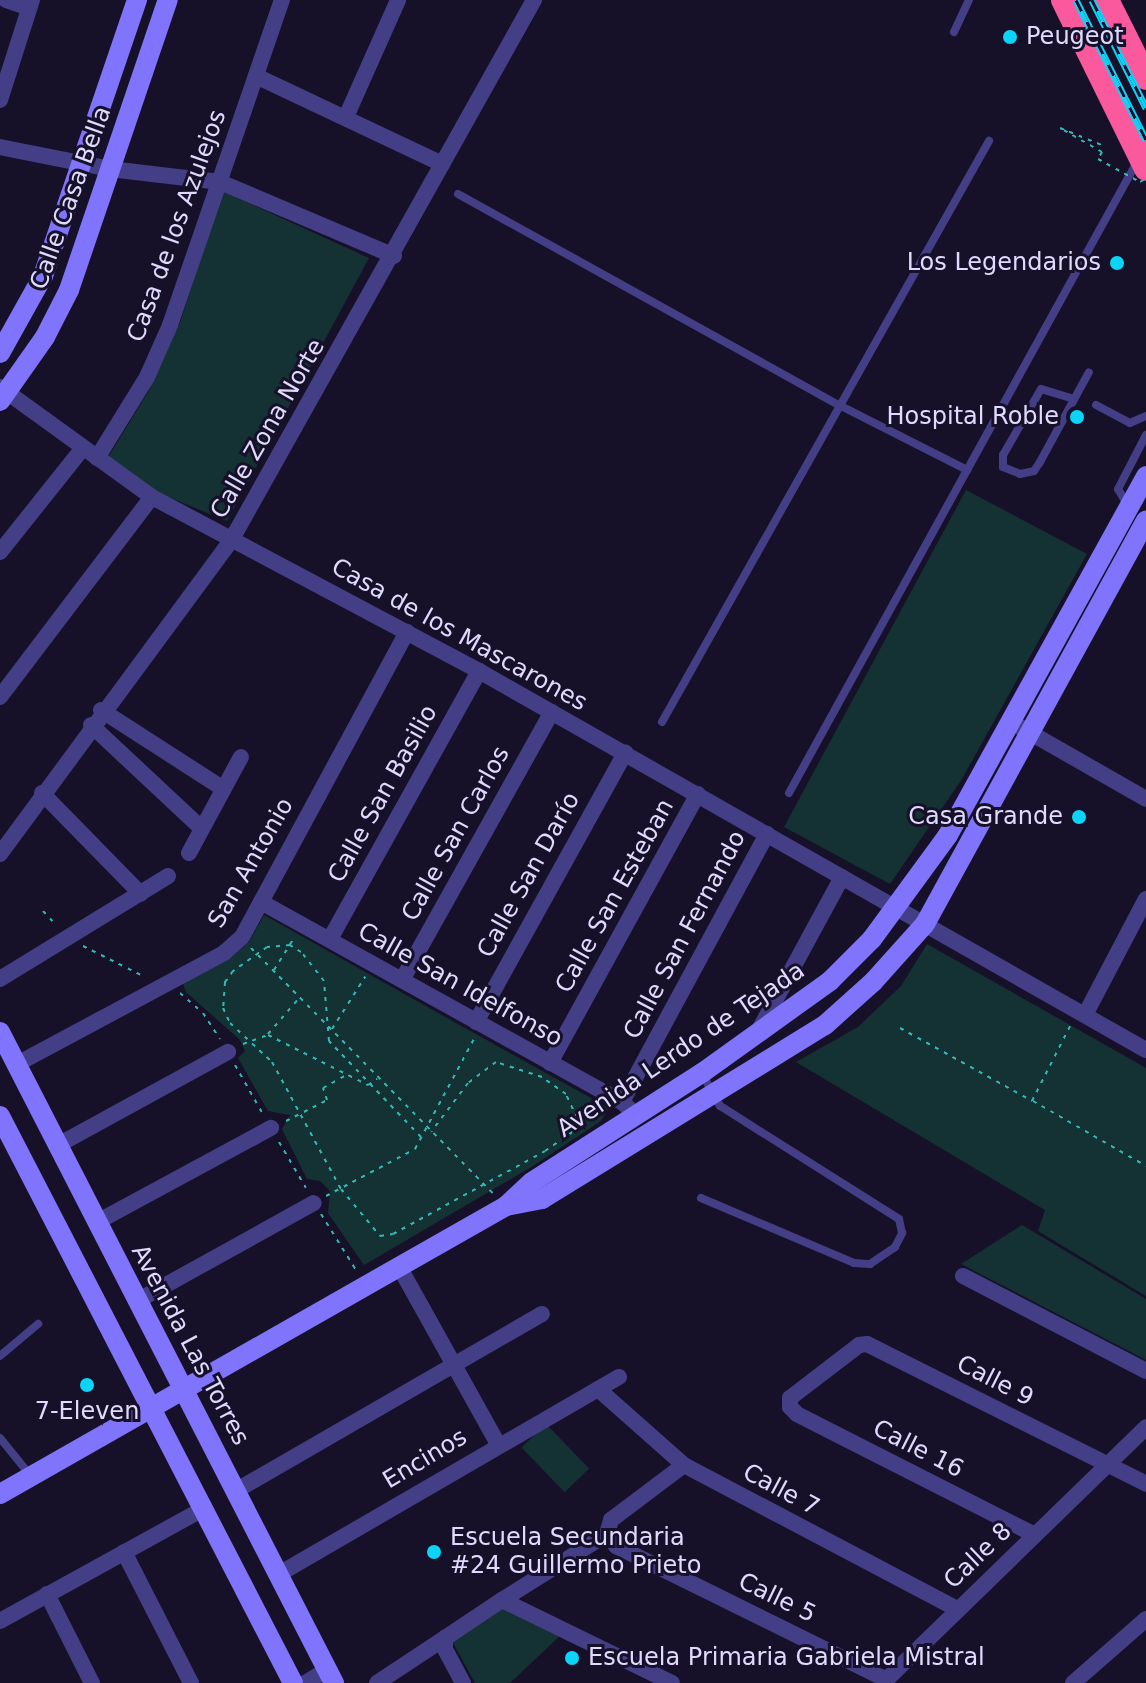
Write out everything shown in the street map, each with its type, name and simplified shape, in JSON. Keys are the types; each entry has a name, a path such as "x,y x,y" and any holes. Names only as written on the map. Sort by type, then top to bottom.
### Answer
{"highway":[{"path":"1063,0 1144,168"},
{"path":"1107,0 1146,78"}],"street":[{"path":"0,100 31,4 6,0"},
{"name":"Calle Casa Bella","path":"0,353 43,276 137,0"},
{"name":"Calle Casa Bella","path":"2,394 45,337 69,290 168,0"},
{"name":"Casa de los Azulejos","path":"97,458 147,377 170,325 282,0"},
{"path":"346,117 398,0"},
{"name":"Calle Zona Norte","path":"0,854 101,710 232,539 394,256 534,0"},
{"path":"256,76 442,164"},
{"path":"0,147 110,169 220,182 394,256"},
{"name":"Casa de los Mascarones","path":"2,394 152,497 479,671 1146,1050"},
{"path":"0,552 83,448"},
{"name":"Avenida Lerdo de Tejada","path":"0,1494 150,1405 506,1206 532,1182 628,1108 702,1073 830,981 897,907 948,835 1146,476"},
{"path":"0,697 152,497"},
{"name":"Avenida Lerdo de Tejada","path":"506,1206 542,1199 825,1025 925,924 1146,520"},
{"name":"San Antonio","path":"17,1064 224,953 242,937 407,632"},
{"name":"Calle San Basilio","path":"330,939 479,671"},
{"path":"101,710 138,739 222,788"},
{"name":"Calle San Carlos","path":"402,980 552,712"},
{"path":"1012,723 1146,799"},
{"path":"91,725 201,828"},
{"path":"126,757 138,739"},
{"name":"Calle San Darío","path":"476,1022 625,753"},
{"path":"189,853 241,757"},
{"path":"42,793 141,894"},
{"name":"Calle San Esteban","path":"550,1063 698,794"},
{"name":"Calle San Fernando","path":"628,1108 767,834"},
{"path":"0,979 71,940 168,876"},
{"path":"758,1031 842,877"},
{"path":"1082,1013 1146,899"},
{"name":"Calle San Idelfonso","path":"261,902 628,1108"},
{"name":"Avenida Las Torres","path":"0,1032 331,1676"},
{"path":"58,1145 228,1052"},
{"path":"0,1116 293,1683"},
{"path":"97,1222 271,1128"},
{"path":"137,1301 314,1203"},
{"path":"400,1268 498,1444"},
{"path":"963,1276 1146,1371"},
{"path":"237,1490 542,1314"},
{"name":"Calle 16","path":"859,1345 790,1398 797,1414 1035,1535"},
{"name":"Calle 9","path":"859,1345 873,1346 1146,1484"},
{"name":"Encinos","path":"279,1574 498,1444 619,1377"},
{"name":"Calle 7","path":"598,1389 684,1465 957,1609"},
{"name":"Calle 8","path":"885,1681 1146,1427"},
{"path":"377,1683 498,1601 607,1534 611,1520 684,1465"},
{"path":"0,1621 205,1508"},
{"name":"Calle 5","path":"607,1534 616,1546 885,1681"},
{"path":"124,1552 191,1683"},
{"path":"47,1594 92,1683"},
{"path":"498,1601 672,1683"},
{"path":"1073,1683 1146,1619"},
{"path":"446,1637 445,1649 463,1683"},
{"path":"305,1683 331,1676"}],"lane":[{"path":"954,32 969,0"},
{"path":"662,722 989,141"},
{"path":"789,793 967,470 1144,168"},
{"path":"458,194 839,405 967,470"},
{"path":"1074,399 1041,389 1003,455 1003,467 1020,474 1034,471 1074,399 1089,372"},
{"path":"1096,405 1130,423 1146,416"},
{"path":"1129,506 1118,489 1146,435"},
{"path":"701,1198 854,1263 870,1264 895,1247 902,1233 899,1219 720,1106 702,1073"},
{"path":"0,1356 38,1324"},
{"path":"0,1438 31,1476"}],"path":[{"path":"1104,146 1060,127 1102,152 1098,159 1140,182 1144,168"},
{"path":"274,971 303,925"},
{"path":"242,937 506,1206"},
{"path":"71,940 164,985"},
{"path":"290,945 256,953 225,982 223,1008 272,1062 303,1113 341,1189 380,1236 393,1234 486,1186 572,1132 577,1118 566,1094 542,1077 496,1062 468,1083 431,1132"},
{"path":"290,945 313,963 324,981 329,1041 421,1137"},
{"path":"332,1030 373,964"},
{"path":"228,1052 268,1035 300,997"},
{"path":"1032,1101 1082,1013"},
{"path":"314,1203 415,1149 475,1036 476,1022"},
{"path":"900,1028 1146,1166"},
{"path":"268,1035 347,1075 371,1083"},
{"path":"271,1128 327,1100 323,1088 347,1075"},
{"path":"371,1083 378,1078"}],"green space":[{"path":"222,191 369,258 227,521 154,491 107,459 148,392 181,320"},
{"path":"966,490 1087,554 962,779 890,884 784,827"},
{"path":"264,915 609,1108 601,1121 533,1166 364,1265 328,1213 330,1191 320,1181 307,1179 282,1129 290,1115 268,1111 238,1058 245,1051 240,1040 186,992 182,981 229,959 249,942"},
{"path":"927,944 1146,1068 1146,1296 1038,1231 1045,1210 796,1062 858,1027 901,986"},
{"path":"1022,1225 1146,1299 1146,1360 961,1264"},
{"path":"546,1424 589,1469 565,1492 522,1448"},
{"path":"507,1604 563,1633 510,1683 475,1683 452,1641"}],"railway":[{"path":"1076,0 1146,140"},
{"path":"1092,0 1146,108"}],"place":[{"name":"Peugeot","path":"1010,37"},
{"name":"Los Legendarios","path":"1117,263"},
{"name":"Hospital Roble","path":"1077,417"},
{"name":"Casa Grande","path":"1079,817"},
{"name":"7-Eleven","path":"87,1385"},
{"name":"Escuela Secundaria #24 Guillermo Prieto","path":"434,1552"},
{"name":"Escuela Primaria Gabriela Mistral","path":"572,1658"}]}
